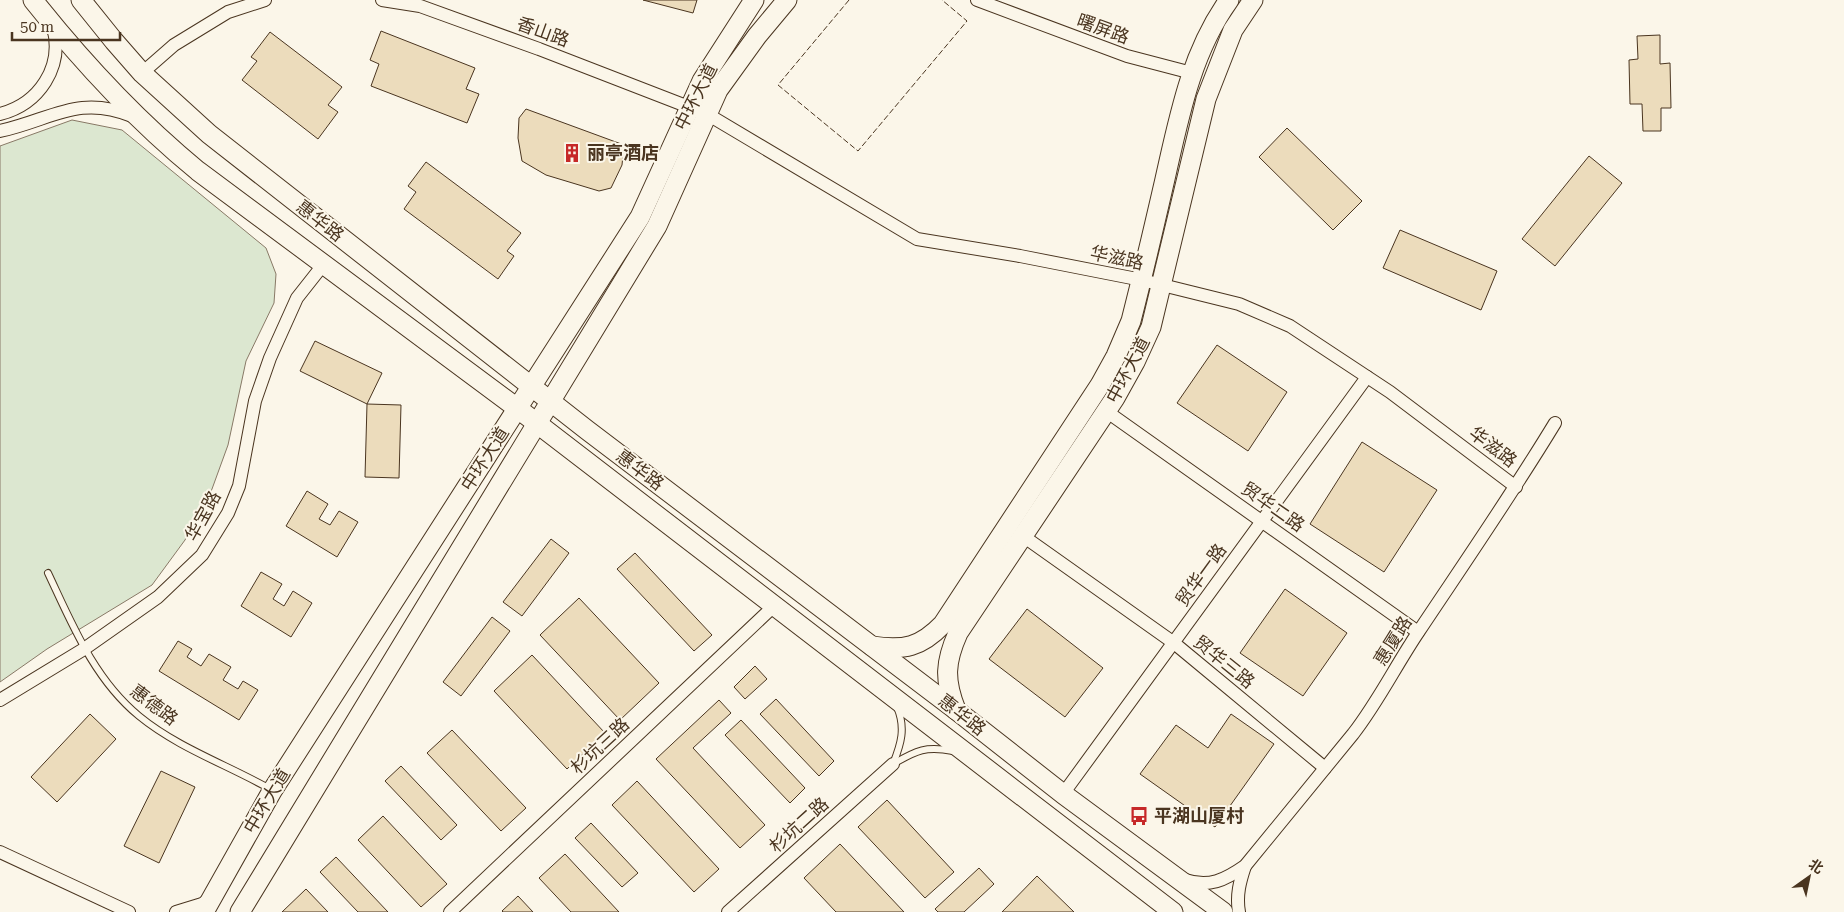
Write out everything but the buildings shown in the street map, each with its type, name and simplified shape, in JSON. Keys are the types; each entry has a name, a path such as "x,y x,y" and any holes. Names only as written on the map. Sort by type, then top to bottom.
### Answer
{"street":[{"name":"惠华路","path":"33,0 52,25 108,89 137,118 198,171 517,408 1166,909"},
{"name":"惠华路","path":"81,0 142,73 210,134 550,401 956,710 1063,794 1223,912"},
{"path":"142,73 174,45 228,12 265,0"},
{"name":"香山路","path":"382,0 420,6 539,49 698,111"},
{"name":"中环大道","path":"240,912 656,226 698,111 702,81 754,0"},
{"name":"中环大道","path":"208,905 272,791 640,217 698,111 718,90 757,36 787,0"},
{"name":"曙屏路","path":"977,0 1127,56 1192,73"},
{"name":"中环大道","path":"872,646 895,650 914,646 932,636 943,624 1100,385 1116,356 1131,321 1185,92 1202,46 1218,15 1229,0"},
{"name":"中环大道","path":"956,710 948,691 947,672 950,652 958,633 1106,411 1135,362 1151,327 1206,99 1233,30 1253,0"},
{"path":"0,114 14,110 28,102 49,78 56,52 52,25"},
{"path":"0,132 72,108 87,106 119,111 137,118"},
{"name":"华滋路","path":"698,111 917,239 1020,256 1142,280 1239,304 1290,326 1367,377 1516,486"},
{"name":"华宝路","path":"0,700 84,649 158,597 202,555 228,513 239,486 255,401 270,358 297,298 323,265"},
{"name":"贸华一路","path":"1063,794 1367,377"},
{"name":"贸华二路","path":"1106,411 1418,632"},
{"name":"惠厦路","path":"1246,866 1369,713 1418,632 1516,486 1555,423"},
{"name":"贸华三路","path":"1023,536 1174,643 1325,768"},
{"name":"杉坑三路","path":"450,912 774,606"},
{"name":"杉坑二路","path":"728,912 893,764"},
{"path":"0,852 128,912"},
{"path":"1177,877 1196,884 1214,884 1229,878 1246,866"},
{"path":"1239,912 1237,902 1239,886 1246,866"},
{"path":"176,912 202,904 208,905"}],"lane":[{"name":"惠德路","path":"48,573 84,649 115,694 139,717 194,751 272,791"},
{"path":"893,697 902,718 902,740 893,764"},
{"path":"893,764 918,750 940,748 966,753"}],"green space":[{"path":"72,120 122,130 266,248 276,274 274,303 246,361 228,445 212,489 185,540 152,585 47,649 0,682 0,146"}],"fence":[{"path":"849,0 778,85 858,151 967,21 942,0"}],"place":[{"name":"丽亭酒店","path":"572,153"},
{"name":"平湖山厦村","path":"1139,816"}]}
